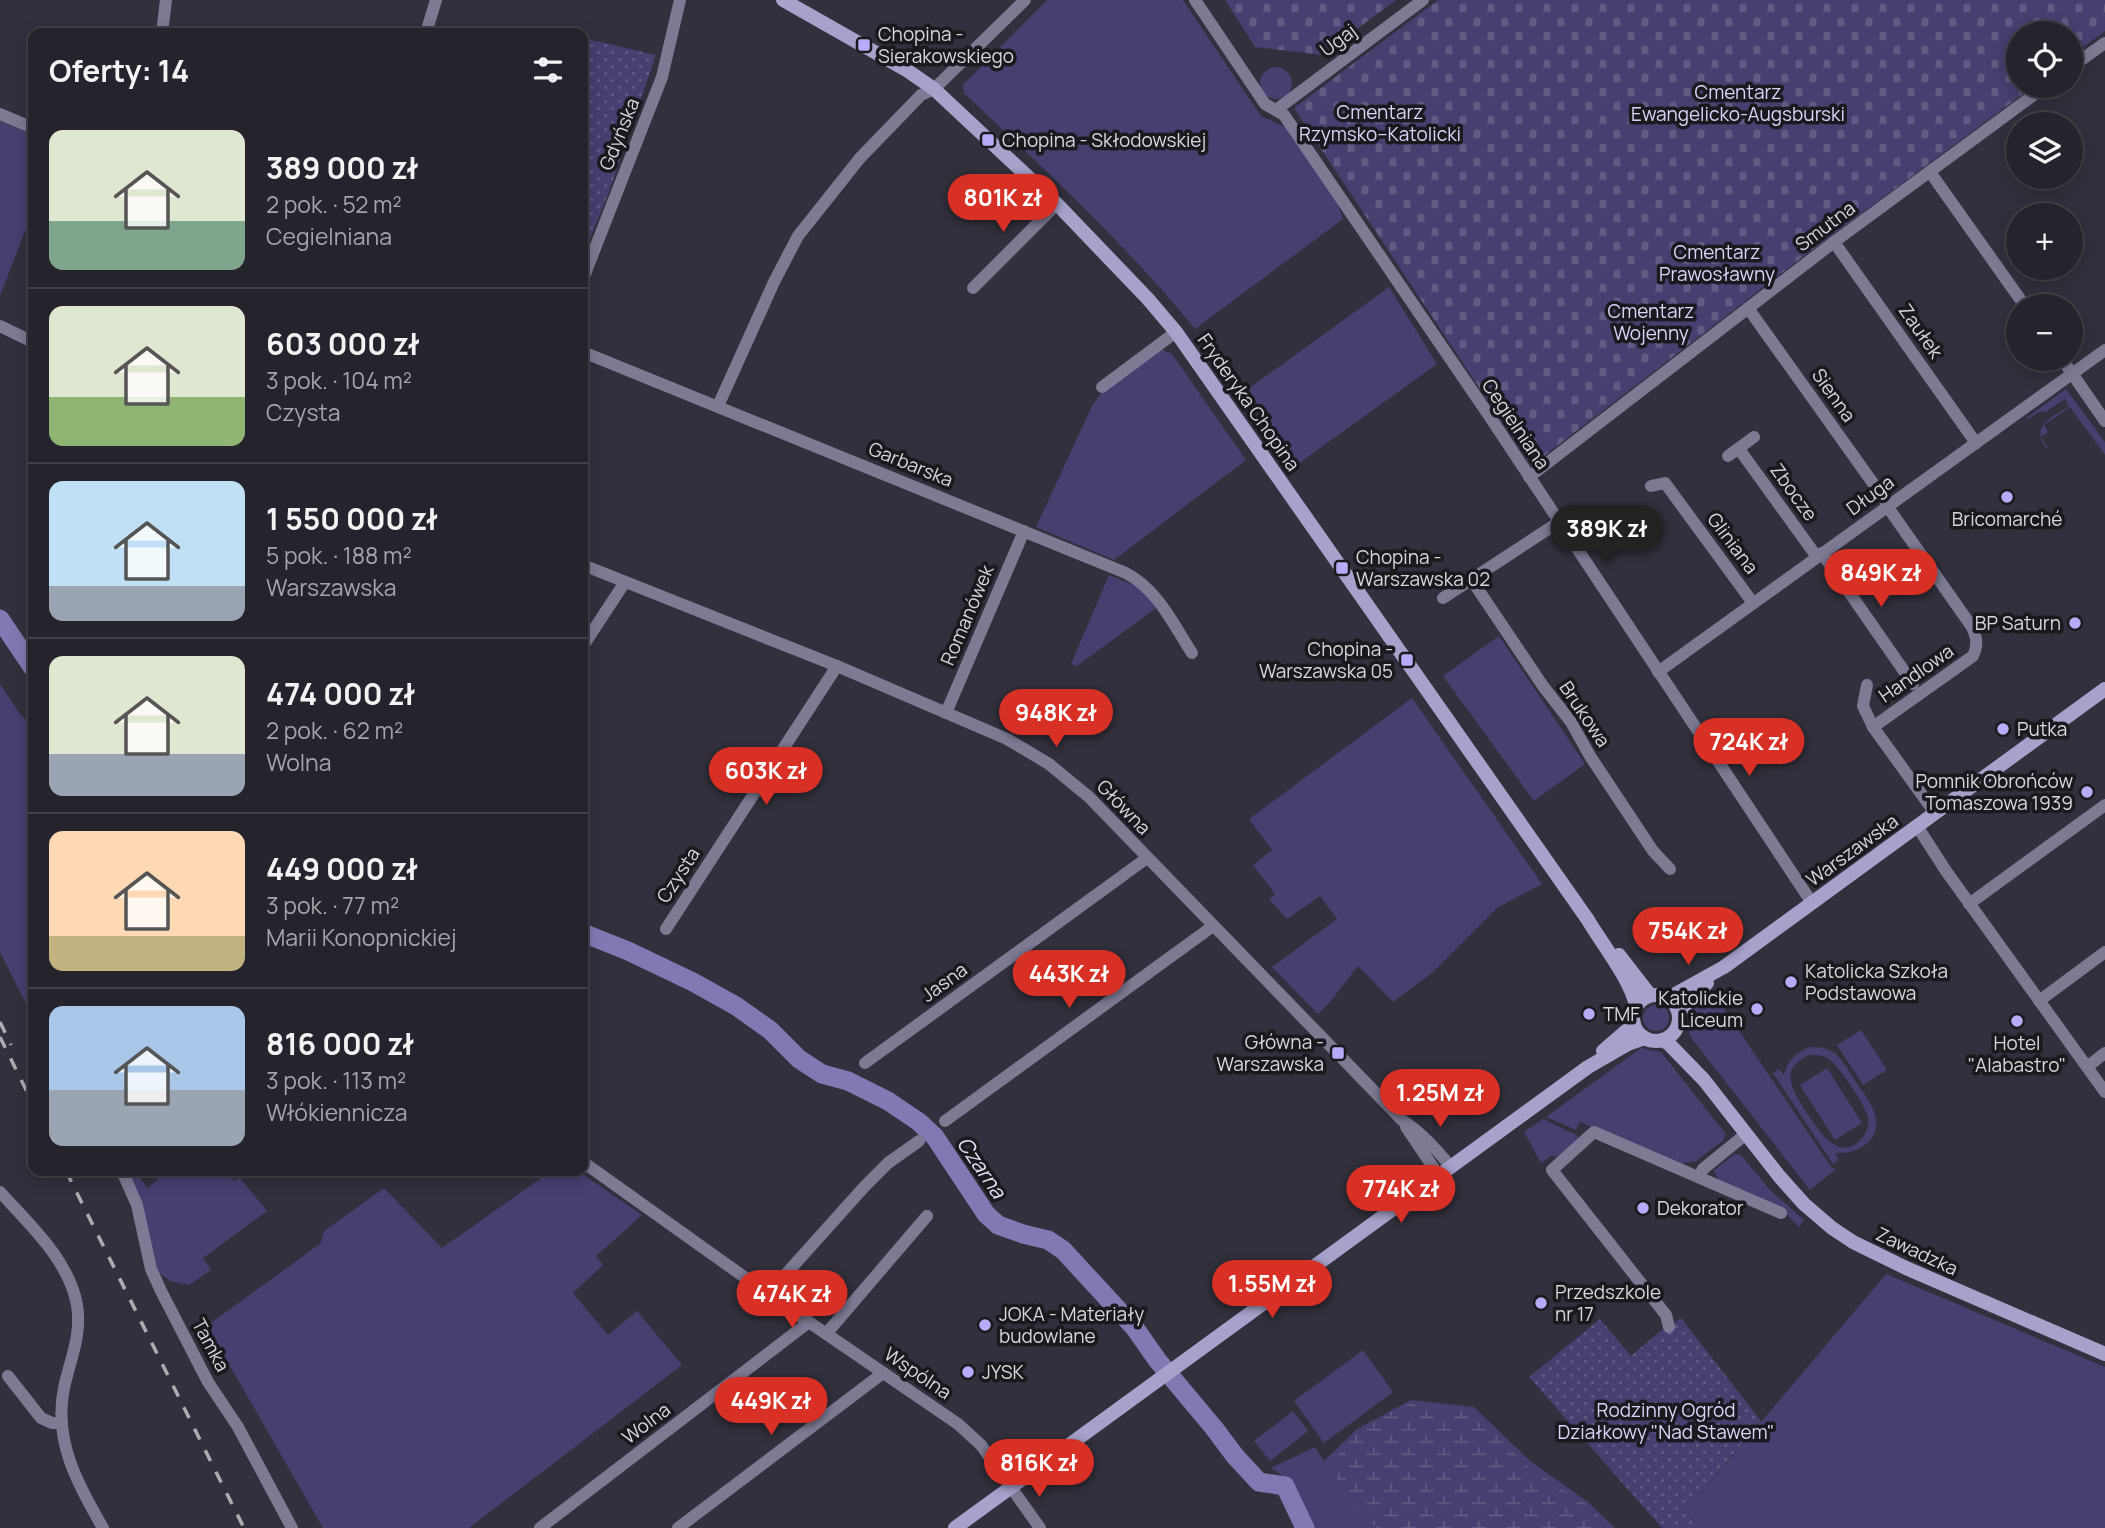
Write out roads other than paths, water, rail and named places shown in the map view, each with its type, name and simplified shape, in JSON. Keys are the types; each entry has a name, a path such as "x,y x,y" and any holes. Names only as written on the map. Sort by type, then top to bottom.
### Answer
{"street":[{"path":"163,28 166,0"},
{"path":"428,28 436,0"},
{"name":"Gdyńska","path":"588,266 662,77 680,0"},
{"name":"Fryderyka Chopina","path":"783,0 886,58 934,89 1057,204 1177,332 1588,920 1623,976 1635,998 1636,1006"},
{"path":"718,406 774,282 798,236 860,158 921,95 934,89 1025,0"},
{"name":"Cegielniana","path":"1195,0 1265,103 1284,115 1529,477 1811,903"},
{"name":"Ugaj","path":"1276,110 1423,0"},
{"path":"2083,59 2105,43"},
{"name":"Smutna","path":"1529,477 1834,242 2030,98"},
{"path":"0,114 28,126"},
{"path":"1930,172 2016,294"},
{"path":"973,288 1057,204"},
{"name":"Zaułek","path":"1834,242 1976,443"},
{"name":"Sienna","path":"1748,308 1887,506"},
{"path":"0,326 28,340"},
{"path":"1102,387 1177,332"},
{"name":"Długa","path":"1658,672 2105,350"},
{"name":"Garbarska","path":"588,354 1126,573 1154,593 1192,653"},
{"path":"2071,371 2105,421"},
{"name":"Zbocze","path":"1754,437 1734,452 1820,555"},
{"name":"Gliniana","path":"1651,486 1665,483 1753,603"},
{"name":"Handlowa","path":"1873,727 1973,656 1977,647 1972,627 1887,506"},
{"path":"1443,598 1559,522"},
{"name":"Romanówek","path":"946,713 1024,531"},
{"name":"Handlowa","path":"1820,555 1913,684"},
{"name":"Główna","path":"588,567 837,666 1007,739 1049,764 1088,797 1402,1120 1434,1147 1445,1171"},
{"name":"Brukowa","path":"1471,579 1543,687 1571,722 1590,756 1653,850 1670,869"},
{"path":"588,638 625,582"},
{"name":"Czysta","path":"666,929 837,666"},
{"name":"Handlowa","path":"1867,685 1863,706 1873,727 1936,813"},
{"name":"Warszawska","path":"1668,998 1724,967 2105,689"},
{"path":"1969,904 2100,809"},
{"path":"1917,826 1969,904 2105,1092"},
{"name":"Jasna","path":"865,1063 1147,859"},
{"name":"Fryderyka Chopina","path":"1588,920 1650,995"},
{"path":"945,1121 1213,926"},
{"path":"2039,1001 2105,952"},
{"name":"Warszawska","path":"1679,1012 1724,967"},
{"path":"1650,995 1668,998 1679,1012 1676,1029 1662,1040 1645,1038 1634,1024 1636,1006 1650,995"},
{"path":"1588,1067 1634,1024"},
{"name":"Zawadzka","path":"1676,1029 1704,1080"},
{"path":"955,1528 1588,1067 1628,1044 1645,1038"},
{"name":"Zawadzka","path":"1662,1040 1704,1080 1804,1204 1832,1228 1853,1242 1906,1268 2105,1354"},
{"path":"2087,1067 2105,1053"},
{"path":"1669,1327 1666,1315 1552,1170 1594,1132 1781,1213"},
{"path":"1699,1177 1703,1169 1746,1135"},
{"path":"768,1294 873,1178 919,1140"},
{"name":"Wspólna","path":"588,1166 768,1294 947,1416 981,1445 1040,1528"},
{"name":"Tamka","path":"124,1176 137,1205 151,1269 160,1291 208,1382 250,1449 292,1528"},
{"path":"0,1192 55,1255 70,1281 77,1304 79,1326 64,1391 64,1442 79,1486 103,1528"},
{"path":"826,1334 926,1216"},
{"name":"Wolna","path":"540,1528 809,1322"},
{"path":"678,1528 883,1373"},
{"path":"8,1376 41,1418 52,1423 62,1423"}],"waterway":[{"name":"Czarna","path":"0,619 28,661"},
{"name":"Czarna","path":"588,935 693,982 736,1006 770,1030 799,1059 822,1074 848,1081 888,1101 919,1122 935,1137 986,1214 998,1225 1048,1240 1063,1250 1134,1327 1158,1361 1259,1482 1285,1486 1305,1528"}],"railway":[{"path":"0,1022 11,1045"},
{"path":"0,1037 28,1094"},
{"path":"68,1176 244,1528"}],"place":[{"name":"Chopina - Sierakowskiego","path":"864,45"},
{"name":"Chopina - Skłodowskiej","path":"988,140"},
{"name":"Bricomarché","path":"2007,497"},
{"name":"Chopina - Warszawska 02","path":"1342,568"},
{"name":"BP Saturn","path":"2075,623"},
{"name":"Chopina - Warszawska 05","path":"1407,660"},
{"name":"Putka","path":"2003,729"},
{"name":"Pomnik Obrońców Tomaszowa 1939","path":"2087,792"},
{"name":"Katolicka Szkoła Podstawowa","path":"1791,982"},
{"name":"Katolickie Liceum","path":"1757,1009"},
{"name":"TMF","path":"1589,1014"},
{"name":"Hotel \"Alabastro\"","path":"2017,1021"},
{"name":"Główna - Warszawska","path":"1338,1053"},
{"name":"Dekorator","path":"1643,1208"},
{"name":"Przedszkole nr 17","path":"1541,1303"},
{"name":"JOKA - Materiały budowlane","path":"985,1325"},
{"name":"JYSK","path":"968,1372"}],"park label":[{"name":"Cmentarz Ewangelicko-Augsburski","path":"1738,103"},
{"name":"Cmentarz Rzymsko–Katolicki","path":"1380,123"},
{"name":"Cmentarz Prawosławny","path":"1717,263"},
{"name":"Cmentarz Wojenny","path":"1651,322"},
{"name":"Rodzinny Ogród Działkowy \"Nad Stawem\"","path":"1666,1421"}]}
